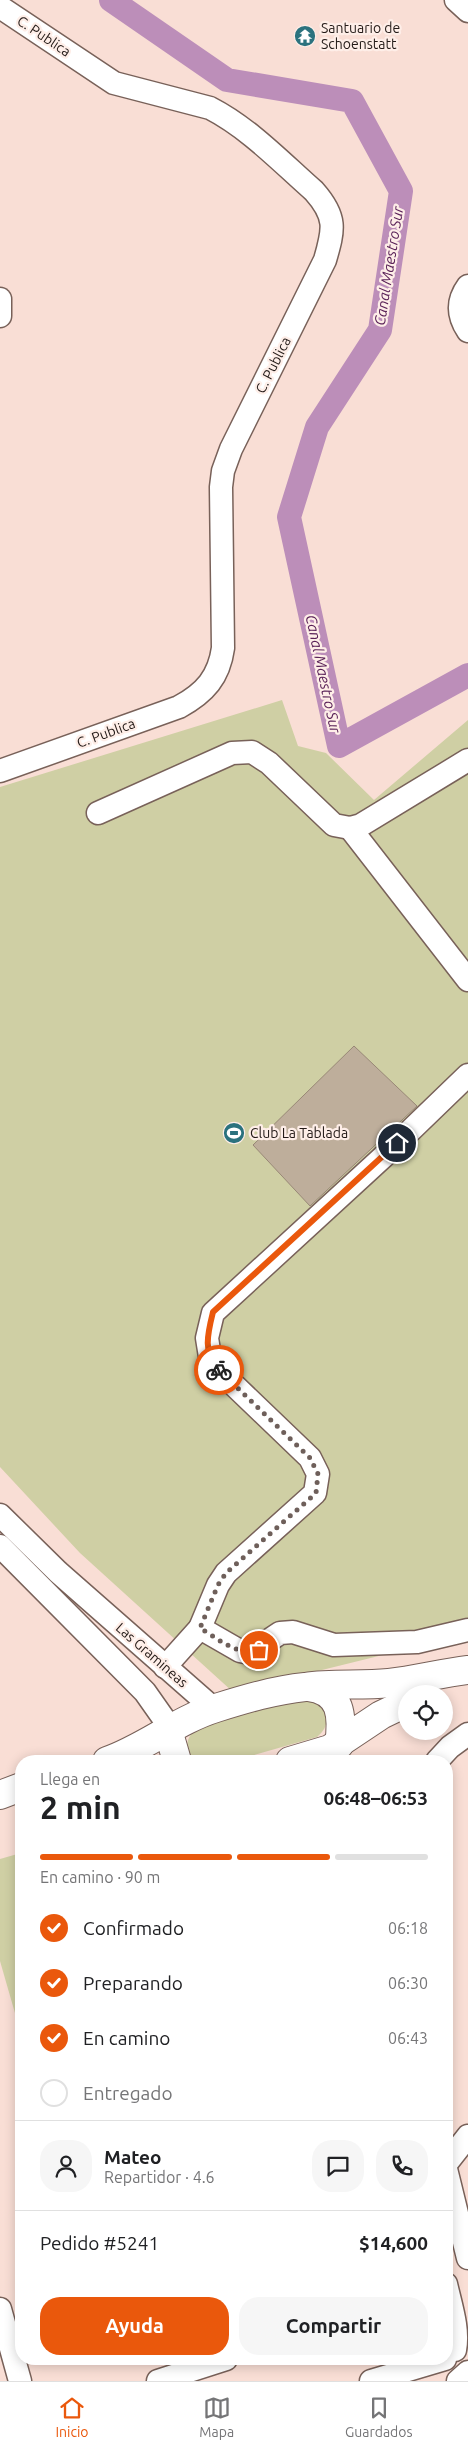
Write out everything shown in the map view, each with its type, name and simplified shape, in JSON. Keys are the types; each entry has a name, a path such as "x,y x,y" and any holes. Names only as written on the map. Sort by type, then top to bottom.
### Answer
{"main road":[{"path":"123,1755 133,1751 168,1730 214,1709 272,1693 306,1687 387,1684 468,1670"},
{"path":"453,1686 468,1681"},
{"path":"306,1687 324,1690 337,1704 341,1722 341,1753"},
{"path":"341,1753 381,1715 398,1707"},
{"path":"168,1730 175,1755"},
{"path":"0,1795 15,1789"},
{"path":"0,1805 15,1803"}],"street":[{"path":"456,0 468,11"},
{"name":"C. Publica","path":"0,7 114,83 130,89 210,108 224,115 243,128 314,191 324,202 333,224 332,236 325,260 231,449 223,471 220,488 222,648 221,663 216,676 196,698 179,708 0,771"},
{"path":"468,286 461,299 460,311 463,323 468,331"},
{"path":"0,299 0,316"},
{"path":"98,814 232,753 252,752 269,764 334,825 350,828 361,825 468,760"},
{"path":"350,828 468,980"},
{"path":"165,1667 200,1628 218,1585 226,1573 316,1493 318,1474 310,1458 211,1363 207,1338 213,1312 383,1157 468,1075"},
{"name":"Las Gramineas","path":"0,1515 91,1602 214,1709"},
{"name":"Las Gramineas","path":"0,1546 145,1692 164,1719 168,1730"},
{"path":"200,1628 240,1651 250,1653 280,1633 293,1632 334,1645 416,1642 468,1630"},
{"path":"443,1755 468,1734"},
{"path":"453,2197 468,2258"},
{"path":"0,2309 15,2340"},
{"path":"453,2318 456,2333 454,2357"},
{"path":"18,2365 20,2381"},
{"path":"158,2381 207,2365"},
{"path":"371,2381 426,2365"},
{"path":"458,2381 468,2372"}],"green space":[{"name":"Club La Tablada","path":"282,700 298,746 326,753 374,800 468,720 468,1634 233,1692 80,1553 0,1467 0,787"},
{"path":"304,1696 323,1706 326,1719 324,1730 317,1737 254,1755 190,1755 187,1746 189,1737 200,1725"},
{"path":"15,1855 15,2013 0,1961 0,1859"}],"building":[{"path":"354,1046 417,1106 310,1206 253,1145"}],"waterway":[{"name":"Canal Maestro Sur","path":"111,0 227,80 352,101 401,191 380,330 317,427 289,517 339,746 468,675"}],"way so far":[{"path":"219,1370 310,1458 318,1474 316,1493 226,1573 218,1585 200,1628 240,1651 250,1653 259,1650"}],"place":[{"name":"Santuario de Schoenstatt","path":"305,36"},
{"name":"Club La Tablada","path":"234,1133"}],"route":[{"path":"219,1370 211,1363 207,1338 213,1312 397,1143"}]}
